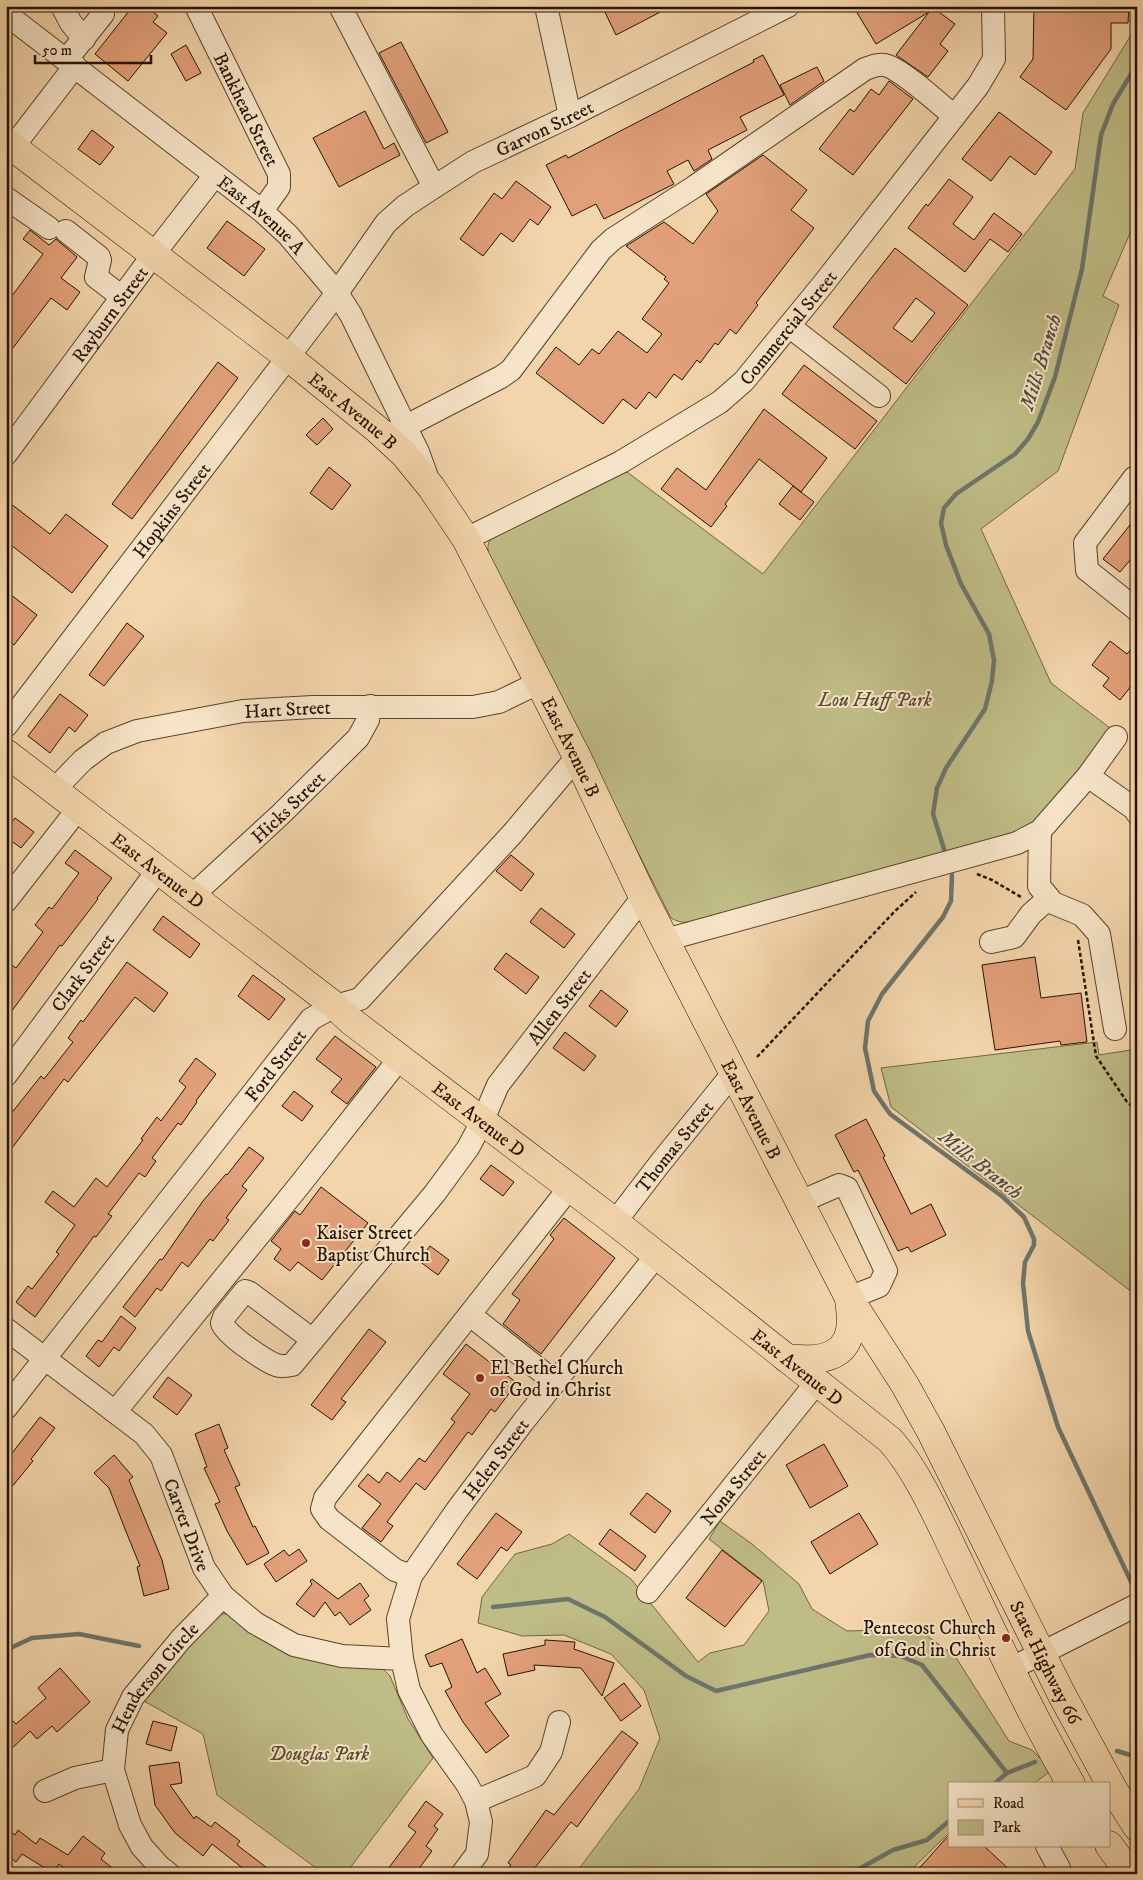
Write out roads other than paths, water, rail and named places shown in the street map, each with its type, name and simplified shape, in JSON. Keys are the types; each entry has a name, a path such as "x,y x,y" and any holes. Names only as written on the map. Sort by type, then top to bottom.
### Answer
{"main road":[{"name":"East Avenue B","path":"8,149 153,254 288,357 395,432 404,454 431,487 466,539 577,757 642,897 849,1298 905,1385 962,1493"},
{"name":"East Avenue D","path":"6,754 615,1222 890,1440 900,1451 931,1504"},
{"path":"786,1358 822,1359 837,1352 845,1343 850,1330 849,1298"},
{"name":"State Highway 66","path":"962,1493 1089,1746 1137,1827"},
{"name":"State Highway 66","path":"931,1504 1010,1668 1048,1744 1070,1782"},
{"path":"1110,1846 1130,1874"}],"street":[{"path":"62,6 71,23 84,38"},
{"name":"Bankhead Street","path":"196,6 279,174 279,187 262,211"},
{"path":"340,6 434,187"},
{"path":"546,6 570,116"},
{"name":"Garvon Street","path":"337,293 386,223 405,206 473,162 570,116 788,6"},
{"name":"Commercial Street","path":"466,539 621,462 720,402 744,381 978,86 994,59 993,6"},
{"path":"8,149 71,63 84,38 104,9"},
{"name":"East Avenue A","path":"6,14 262,211 288,235 337,293 350,315 395,432"},
{"path":"395,432 511,370 601,250 613,239 866,69 876,65 887,65 954,116"},
{"name":"Rayburn Street","path":"6,454 153,254 215,175"},
{"path":"6,198 99,257 96,277 122,297"},
{"name":"Hopkins Street","path":"6,726 337,293"},
{"path":"789,326 879,396"},
{"path":"1134,478 1085,543 1086,570 1137,610"},
{"name":"Hart Street","path":"54,790 83,760 106,743 137,731 243,711 370,706 452,709 472,707 499,702 538,683"},
{"name":"Hicks Street","path":"192,896 280,815 358,738 368,720 370,706"},
{"path":"665,940 1018,843 1040,832 1088,776 1116,737"},
{"name":"Ford Street","path":"6,1408 311,1019 335,1006 360,999 514,833 577,757"},
{"path":"1088,776 1136,810 1137,813"},
{"path":"6,900 78,808"},
{"path":"1040,832 1040,886 1052,903 1082,915 1099,934 1114,1029"},
{"name":"Clark Street","path":"9,1065 158,870"},
{"name":"Allen Street","path":"313,1340 245,1291 222,1323 223,1328 268,1361 282,1367 292,1365 313,1340 434,1193 468,1148 483,1120 498,1085 642,897"},
{"path":"991,942 1014,937 1031,914 1049,898"},
{"path":"115,1412 298,1188 400,1058"},
{"name":"Thomas Street","path":"615,1222 734,1072"},
{"path":"800,1202 839,1185 847,1188 886,1271 879,1286 849,1298"},
{"path":"411,1576 395,1570 329,1519 322,1510 325,1498 570,1188"},
{"name":"Helen Street","path":"402,1659 398,1619 411,1576 457,1510 555,1382 656,1256"},
{"path":"479,1322 555,1382"},
{"name":"Carver Drive","path":"6,1329 144,1434 161,1455 204,1568 223,1596 255,1624 294,1644 342,1656 402,1659"},
{"name":"Nona Street","path":"648,1592 817,1382"},
{"name":"Henderson Circle","path":"169,1874 142,1847 130,1825 113,1770 117,1730 133,1697 181,1639 223,1596"},
{"path":"1010,1668 1137,1605"},
{"path":"402,1659 409,1690 432,1735 467,1784 476,1801 481,1822 477,1854 462,1874"},
{"path":"476,1801 535,1776 551,1752 558,1722"},
{"path":"45,1791 75,1778 113,1770"},
{"path":"1048,1848 1059,1868 1058,1874"}],"waterway":[{"name":"Mills Branch","path":"944,849 933,814 937,788 946,768 985,709 992,681 994,660 989,634 961,584 946,545 941,523 944,508 956,494 1015,454 1028,439 1038,422 1055,377 1082,269 1101,135 1113,104 1137,64"},
{"name":"Mills Branch","path":"952,875 951,901 943,917 882,994 868,1021 865,1048 874,1091 890,1114 1003,1197 1024,1217 1034,1239 1034,1245 1025,1262 1023,1283 1028,1331 1058,1427 1134,1588"},
{"path":"493,1607 568,1599 605,1617 686,1676 716,1691 870,1655 901,1656 922,1665 1007,1773"},
{"path":"6,1650 32,1638 79,1634 139,1646"},
{"name":"Mills Branch","path":"1117,1751 1137,1757"},
{"name":"Mills Branch","path":"996,1782 1007,1773 1035,1762"},
{"name":"Mills Branch","path":"850,1874 893,1850 927,1840 948,1822"}],"place":[{"name":"Kaiser Street Baptist Church","path":"306,1243"},
{"name":"El Bethel Church of God in Christ","path":"480,1378"},
{"name":"Pentecost Church of God in Christ","path":"1006,1638"}],"park label":[{"name":"Lou Huff Park","path":"875,699"},
{"name":"Douglas Park","path":"319,1753"}]}
